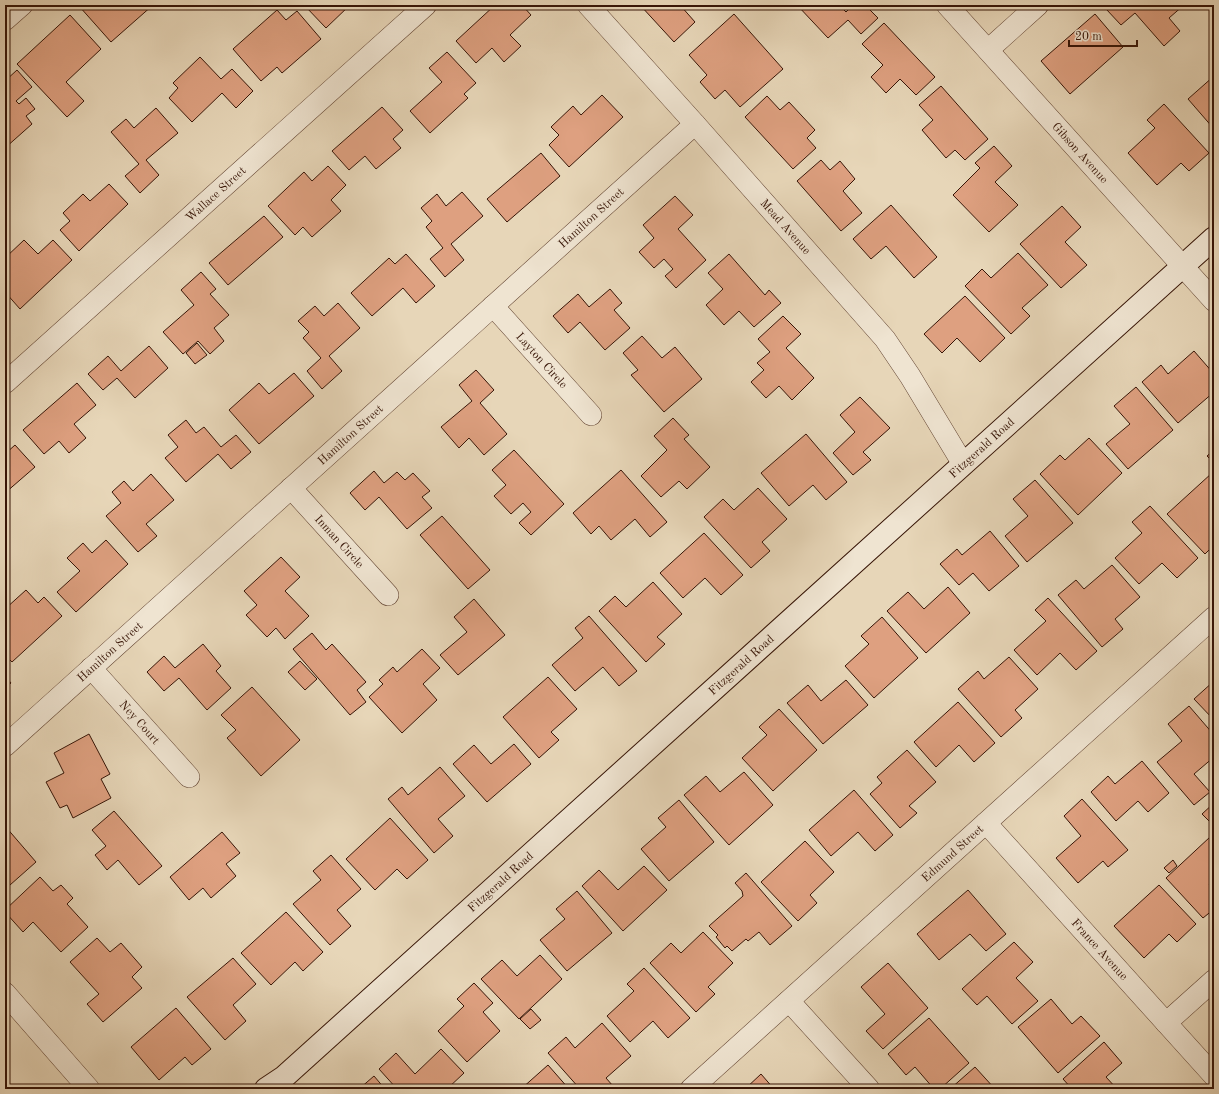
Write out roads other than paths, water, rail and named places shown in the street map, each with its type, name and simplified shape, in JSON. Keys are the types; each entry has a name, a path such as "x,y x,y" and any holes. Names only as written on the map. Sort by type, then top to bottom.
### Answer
{"main road":[{"name":"Fitzgerald Road","path":"266,1089 284,1077 1214,238"}],"street":[{"path":"5,20 22,5"},
{"name":"Wallace Street","path":"5,383 426,5"},
{"name":"Mead Avenue","path":"588,5 885,339 910,376 963,464"},
{"name":"Gibson Avenue","path":"947,5 1214,301"},
{"path":"988,50 1038,5"},
{"name":"Hamilton Street","path":"5,746 695,124"},
{"name":"Layton Circle","path":"493,306 591,415"},
{"name":"Inman Circle","path":"291,488 388,595"},
{"name":"Edmund Street","path":"690,1089 1214,617"},
{"name":"Ney Court","path":"91,668 189,777"},
{"name":"France Avenue","path":"986,823 1214,1076"},
{"path":"1166,1023 1214,980"},
{"path":"5,993 89,1089"},
{"path":"789,1001 868,1089"}]}
